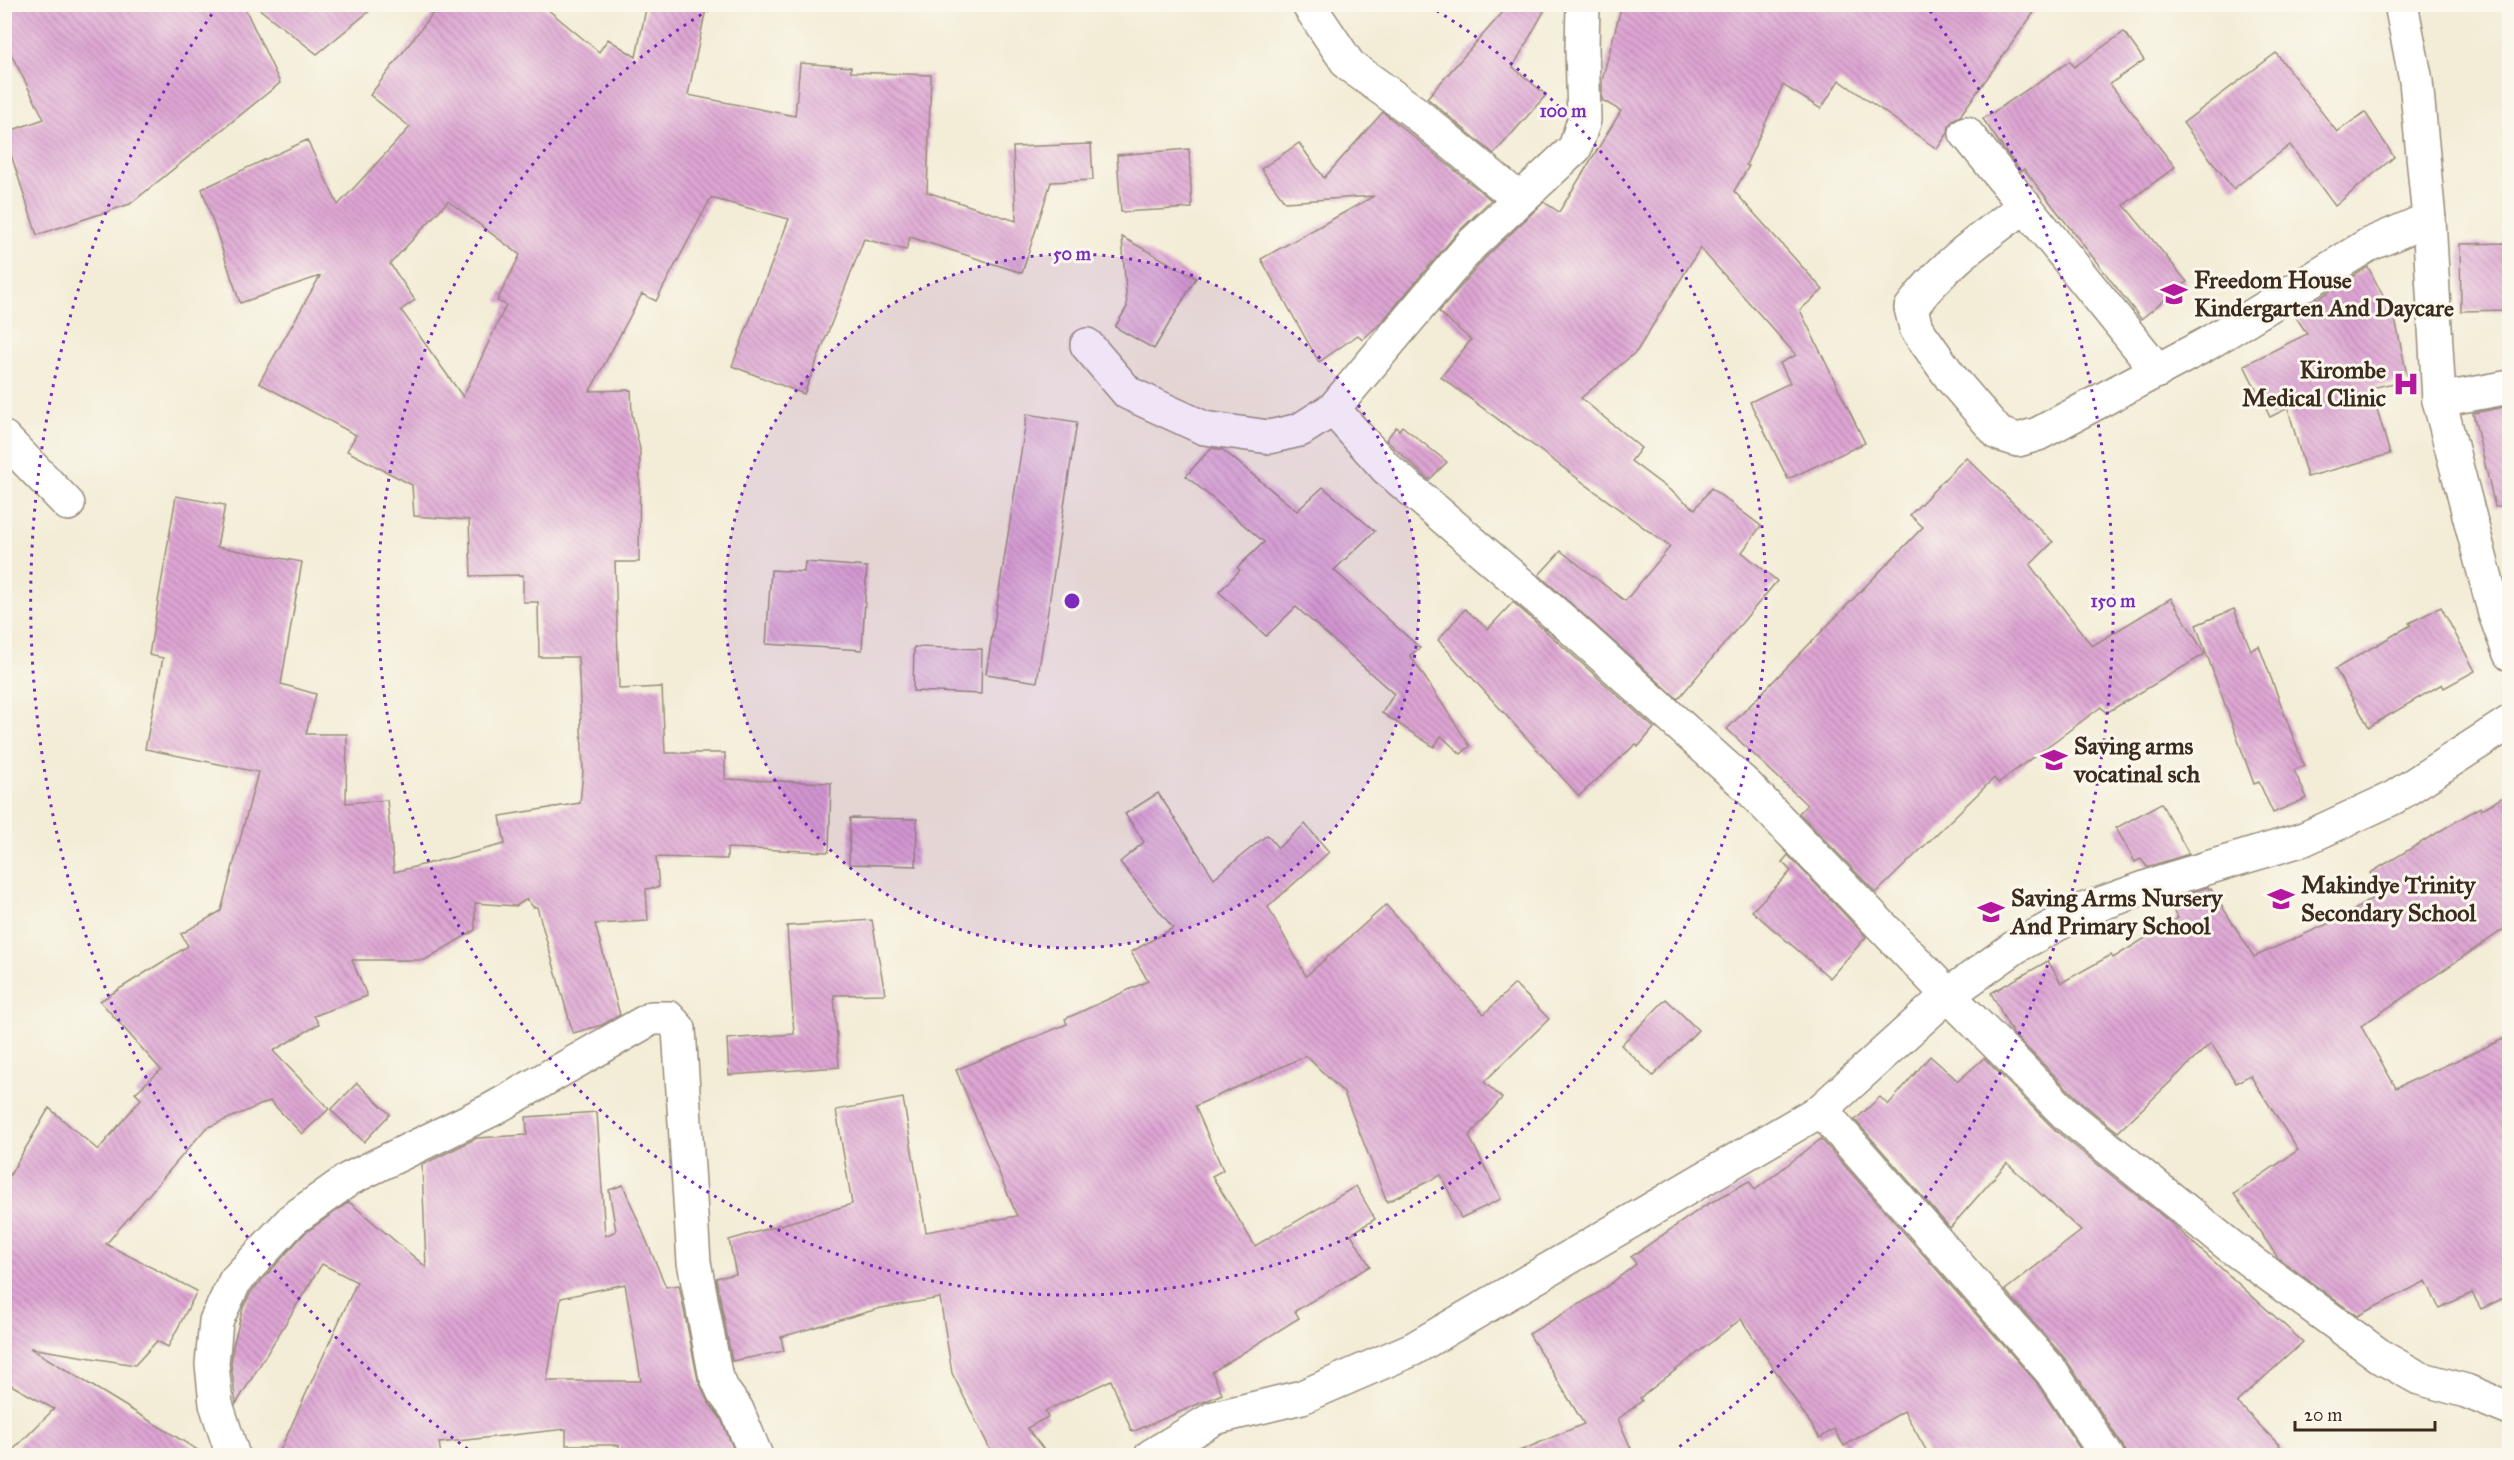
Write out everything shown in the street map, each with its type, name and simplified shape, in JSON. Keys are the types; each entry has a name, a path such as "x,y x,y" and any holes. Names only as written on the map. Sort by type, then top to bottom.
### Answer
{"street":[{"path":"1308,4 1349,65 1413,111 1519,199"},
{"path":"1087,345 1128,393 1204,428 1269,437 1300,430 1333,409 1471,245 1575,148 1584,120 1583,4"},
{"path":"2401,4 2416,81 2429,219 2439,400 2495,614 2510,654"},
{"path":"1966,133 2158,371"},
{"path":"2025,206 1962,252 1923,291 1911,308 1916,328 1952,379 1999,434 2018,440 2038,434 2205,345 2368,245 2429,219"},
{"path":"2439,400 2510,387"},
{"path":"1333,409 1386,468 1566,623 1747,786 2068,1116 2230,1246 2392,1363 2420,1378 2466,1390 2510,1409"},
{"path":"4,438 68,504"},
{"path":"1151,1455 1214,1418 1302,1397 1413,1349 1821,1110 1948,995 2015,947 2086,909 2170,879 2304,839 2393,798 2510,722"},
{"path":"232,1455 216,1404 212,1364 216,1321 235,1281 293,1219 349,1179 491,1110 652,1017 669,1018 679,1029 696,1273 715,1373 723,1390 737,1410 756,1455"},
{"path":"1821,1110 2051,1371 2107,1455"}],"building":[{"path":"19,4 243,4 280,83 130,204 37,235 4,133 44,119 4,40 4,10"},
{"path":"253,4 378,4 317,54"},
{"path":"440,4 541,4 599,52 608,39 636,57 647,4 707,4 688,95 795,116 800,63 851,67 851,72 931,75 927,192 1016,221 1013,147 1091,144 1093,180 1051,182 1022,273 910,237 906,250 864,239 804,394 732,366 789,219 711,198 656,301 642,294 590,391 631,390 632,414 640,449 639,562 615,562 619,689 662,687 665,753 725,753 725,779 831,783 829,852 727,848 727,859 656,857 659,887 646,889 648,921 595,924 620,1015 602,1025 573,1033 537,907 533,907 527,899 516,906 475,903 475,930 425,960 352,960 367,996 314,1016 319,1024 273,1051 329,1109 302,1134 270,1101 206,1128 106,1244 197,1291 168,1347 157,1341 135,1365 30,1348 206,1455 8,1455 54,1409 4,1381 4,1185 49,1108 98,1150 141,1099 135,1093 161,1070 100,1001 188,946 181,934 221,911 258,772 145,749 163,658 149,655 176,496 225,505 217,547 302,562 281,684 316,694 306,734 347,734 346,803 387,800 394,872 505,844 500,816 580,803 583,772 578,657 539,657 538,602 523,602 523,575 471,576 469,520 414,516 412,485 347,451 356,435 259,383 320,276 240,303 202,189 307,140 338,205 410,127 370,95","holes":["448,201 520,255 497,301 506,305 463,397 401,310 415,300 390,264"]},
{"path":"1510,4 1548,4 1513,67 1546,95 1494,154 1427,98"},
{"path":"1622,4 2040,4 1960,116 1954,119 1949,126 1948,133 1937,149 1839,80 1821,109 1783,85 1746,165 1749,166 1734,191 1823,290 1800,310 1865,443 1788,479 1750,402 1790,383 1780,363 1796,355 1700,248 1637,351 1581,398 1641,448 1631,461 1695,509 1711,488 1761,526 1742,552 1777,581 1678,699 1539,575 1561,551 1625,601 1670,547 1441,377 1471,340 1439,312 1485,258 1544,202 1559,212 1621,111 1602,100 1602,80"},
{"path":"2124,32 2144,60 2110,84 2175,167 2124,205 2187,282 2141,319 2024,169 2021,171 2007,154 1983,119 2070,61 2074,67"},
{"path":"2276,53 2337,132 2365,112 2394,157 2335,206 2290,145 2233,189 2183,123"},
{"path":"1383,112 1491,200 1457,233 1381,323 1362,340 1358,335 1319,362 1261,259 1374,196 1285,202 1261,169 1299,143 1324,178"},
{"path":"1189,149 1192,208 1121,212 1117,155"},
{"path":"1122,237 1196,278 1154,349 1115,327 1127,307"},
{"path":"2510,243 2510,310 2461,311 2460,244"},
{"path":"2368,267 2395,319 2408,380 2371,388 2390,454 2307,477 2288,408 2270,417 2244,365 2307,334 2294,314"},
{"path":"2510,406 2510,505 2495,507 2473,413"},
{"path":"1027,414 1077,422 1037,682 986,674"},
{"path":"1402,426 1447,462 1429,480 1386,440 1396,427 1399,430"},
{"path":"1211,448 1223,450 1297,511 1323,487 1375,531 1334,570 1420,648 1410,655 1470,746 1461,754 1441,736 1434,747 1382,713 1394,694 1296,607 1266,636 1219,592 1240,570 1237,568 1264,542 1186,476"},
{"path":"1966,457 2053,542 2030,565 2092,646 2171,598 2205,654 2106,713 2101,707 1998,783 1994,778 1876,893 1799,813 1807,805 1727,729 1923,527 1910,515"},
{"path":"805,562 867,567 862,650 766,644 771,570 804,572"},
{"path":"1513,602 1654,728 1638,747 1636,744 1579,796 1438,640 1465,609 1488,629"},
{"path":"2441,607 2475,671 2444,688 2442,684 2369,727 2335,669 2411,625 2409,623"},
{"path":"2234,609 2251,650 2259,646 2304,766 2294,770 2307,798 2273,813 2259,782 2254,784 2196,625"},
{"path":"914,647 982,649 981,694 913,691"},
{"path":"1158,793 1214,878 1267,835 1278,848 1305,824 1329,852 1268,907 1306,976 1386,905 1484,1014 1515,984 1549,1019 1484,1082 1502,1098 1469,1136 1501,1199 1461,1218 1441,1175 1387,1202 1344,1093 1306,1056 1195,1106 1223,1170 1212,1176 1255,1246 1356,1186 1375,1219 1351,1234 1370,1266 1295,1311 1299,1318 1212,1372 1222,1394 1132,1432 1111,1380 1045,1411 1048,1417 1027,1428 1048,1455 993,1455 952,1373 940,1298 881,1308 781,1337 784,1351 732,1361 716,1278 736,1274 729,1240 852,1204 836,1110 903,1098 926,1232 1017,1216 956,1070 1067,1024 1065,1019 1148,981 1131,952 1173,928 1120,862 1144,842 1125,814"},
{"path":"2510,793 2510,925 2361,1026 2396,1088 2510,1036 2510,1295 2481,1309 2472,1293 2439,1308 2426,1281 2357,1316 2278,1258 2234,1194 2298,1150 2250,1075 2236,1083 2211,1043 2118,1132 2081,1102 2013,1034 1991,993 2048,961 2061,983 2111,955 2113,958 2178,918 2167,900 2208,887 2254,957 2345,916 2382,892 2370,873 2480,807 2481,810"},
{"path":"2161,803 2189,854 2147,867 2141,859 2135,862 2116,828"},
{"path":"850,818 917,819 916,866 849,864"},
{"path":"1788,855 1866,937 1830,978 1752,911 1791,871 1782,862"},
{"path":"872,920 885,994 834,995 839,1067 729,1075 727,1039 794,1034 787,926"},
{"path":"1666,999 1698,1030 1653,1076 1621,1045"},
{"path":"1930,1056 1958,1081 1984,1058 2056,1131 2170,1222 2303,1342 2237,1402 2289,1455 2126,1455 2123,1446 2067,1361 2005,1290 2081,1231 2007,1163 1950,1228 1855,1120 1880,1097 1888,1105"},
{"path":"357,1083 390,1114 364,1142 331,1110"},
{"path":"597,1112 605,1236 616,1231 609,1190 623,1185 666,1287 679,1285 698,1380 708,1402 721,1419 736,1455 618,1455 619,1445 566,1445 566,1429 439,1443 441,1455 278,1455 357,1282 322,1264 236,1404 231,1364 233,1346 243,1308 251,1292 305,1233 349,1202 426,1267 422,1165 477,1138 527,1135 526,1117","holes":["625,1284 641,1381 547,1381 561,1298"]},
{"path":"1821,1139 2036,1382 2084,1455 1929,1455 1904,1411 1844,1446 1834,1429 1820,1438 1741,1319 1640,1398 1642,1401 1618,1419 1634,1455 1510,1455 1584,1424 1529,1334 1600,1292 1636,1264 1631,1257 1703,1207 1749,1181 1755,1190"}],"place":[{"name":"Freedom House Kindergarten And Daycare","path":"2174,294"},
{"name":"Kirombe Medical Clinic","path":"2406,384"},
{"name":"Saving arms vocatinal sch","path":"2054,760"},
{"name":"Makindye Trinity Secondary School","path":"2281,899"},
{"name":"Saving Arms Nursery And Primary School","path":"1991,912"}]}
